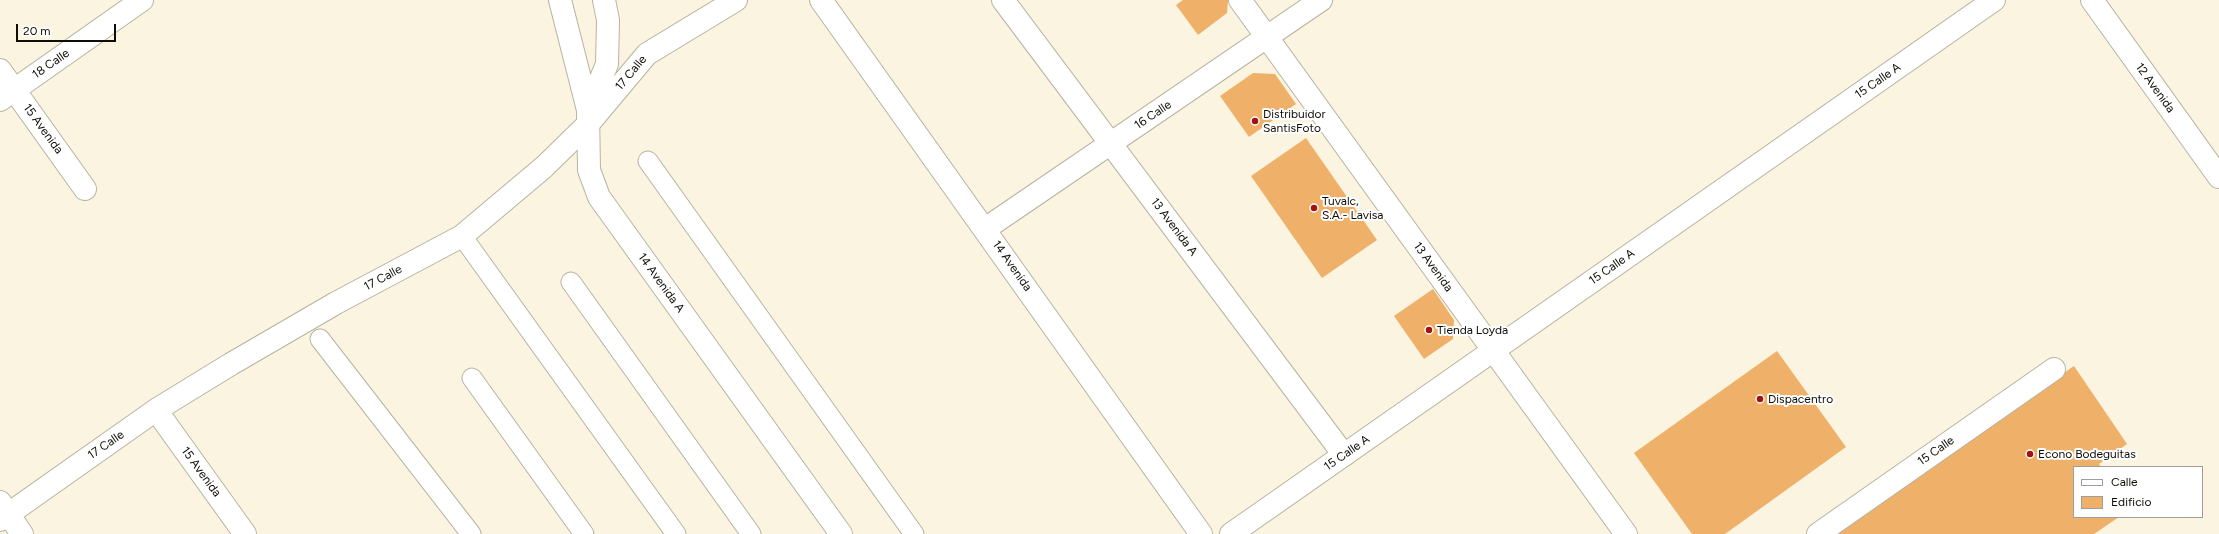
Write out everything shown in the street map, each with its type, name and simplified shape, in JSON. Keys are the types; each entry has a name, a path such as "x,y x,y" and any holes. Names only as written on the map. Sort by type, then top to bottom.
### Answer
{"street":[{"name":"18 Calle","path":"7,95 142,0"},
{"name":"14 Avenida A","path":"560,0 589,116 589,170 599,197 841,534"},
{"path":"589,116 607,64 608,20 604,0"},
{"name":"17 Calle","path":"3,512 156,410 336,303 462,236 544,167 646,54 736,0"},
{"name":"14 Avenida","path":"821,0 1201,534"},
{"name":"13 Avenida A","path":"1003,0 1344,455"},
{"name":"13 Avenida","path":"1240,0 1626,534"},
{"name":"16 Calle","path":"985,229 1321,0"},
{"name":"15 Calle A","path":"1231,534 1994,0"},
{"name":"12 Avenida","path":"2092,0 2219,177"},
{"name":"15 Avenida","path":"0,70 7,95 85,188"},
{"name":"15 Calle","path":"1818,534 2054,369"},
{"name":"15 Avenida","path":"156,410 245,534"},
{"path":"3,512 22,534"}],"lane":[{"path":"648,162 914,534"},
{"path":"462,236 676,534"},
{"path":"571,282 750,534"},
{"path":"320,339 471,534"},
{"path":"472,378 584,534"}],"building":[{"path":"1183,0 1228,0 1227,13 1198,35 1176,5"},
{"name":"Distribuidor SantisFoto","path":"1253,73 1275,74 1296,104 1249,137 1220,96"},
{"name":"Tuvalc, S.A.- Lavisa","path":"1306,138 1377,240 1322,278 1251,176"},
{"name":"Tienda Loyda","path":"1433,289 1454,320 1453,339 1424,359 1394,316"},
{"name":"Dispacentro","path":"1777,351 1846,447 1725,534 1692,534 1634,453"},
{"name":"Econo Bodeguitas","path":"2074,366 2127,444 2099,464 2100,466 2073,466 2073,518 2118,518 2094,534 1831,534"}],"place":[{"name":"Distribuidor SantisFoto","path":"1255,121"},
{"name":"Tuvalc, S.A.- Lavisa","path":"1314,208"},
{"name":"Tienda Loyda","path":"1429,330"},
{"name":"Dispacentro","path":"1760,399"},
{"name":"Econo Bodeguitas","path":"2030,454"}]}
